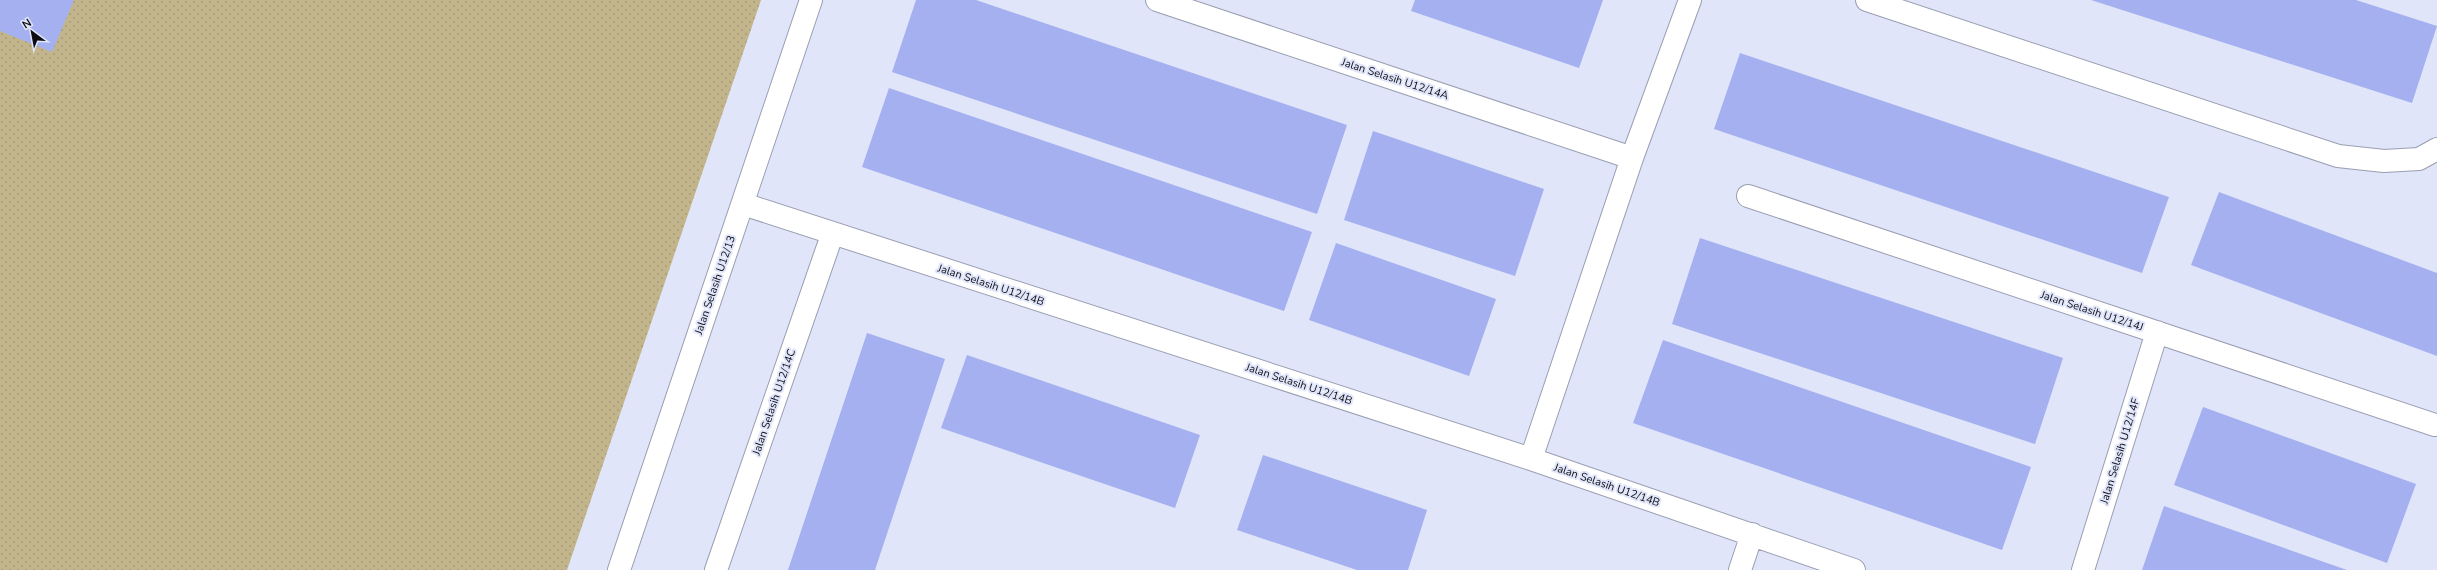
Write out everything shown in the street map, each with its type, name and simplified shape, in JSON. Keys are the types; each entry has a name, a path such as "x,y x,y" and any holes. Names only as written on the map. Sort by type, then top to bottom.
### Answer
{"street":[{"name":"Jalan Selasih U12/13","path":"619,570 811,0"},
{"name":"Jalan Selasih U12/14A","path":"1157,0 1632,158"},
{"path":"1531,459 1632,158 1690,0"},
{"path":"1867,0 2338,156 2384,161 2419,159 2437,149"},
{"name":"Jalan Selasih U12/14J","path":"1748,196 2435,425"},
{"name":"Jalan Selasih U12/14B","path":"743,204 832,235 1531,459 1854,570"},
{"name":"Jalan Selasih U12/14C","path":"716,570 832,235"},
{"name":"Jalan Selasih U12/14F","path":"2083,570 2156,332"},
{"path":"1740,570 1752,534"}],"shaded area":[{"path":"0,0 761,0 567,570 0,570"}],"building":[{"path":"0,0 74,0 52,52 0,31"},
{"path":"916,0 976,0 1347,125 1317,214 892,72"},
{"path":"1415,0 1603,0 1579,68 1411,11"},
{"path":"2091,0 2356,0 2437,26 2412,103"},
{"path":"1740,53 2169,197 2142,273 1714,129"},
{"path":"889,88 1312,232 1284,311 862,167"},
{"path":"1373,131 1544,189 1515,276 1344,220"},
{"path":"2219,192 2437,273 2437,356 2191,265"},
{"path":"1700,238 2063,358 2035,444 1672,324"},
{"path":"1336,243 1496,299 1469,376 1309,320"},
{"path":"867,333 945,359 875,570 788,570"},
{"path":"1663,340 2031,467 2002,550 1633,423"},
{"path":"967,355 1200,435 1175,508 941,428"},
{"path":"2203,407 2416,484 2387,563 2174,485"},
{"path":"1263,455 1427,510 1408,570 1357,570 1237,530"},
{"path":"2164,506 2347,570 2142,570"}]}
